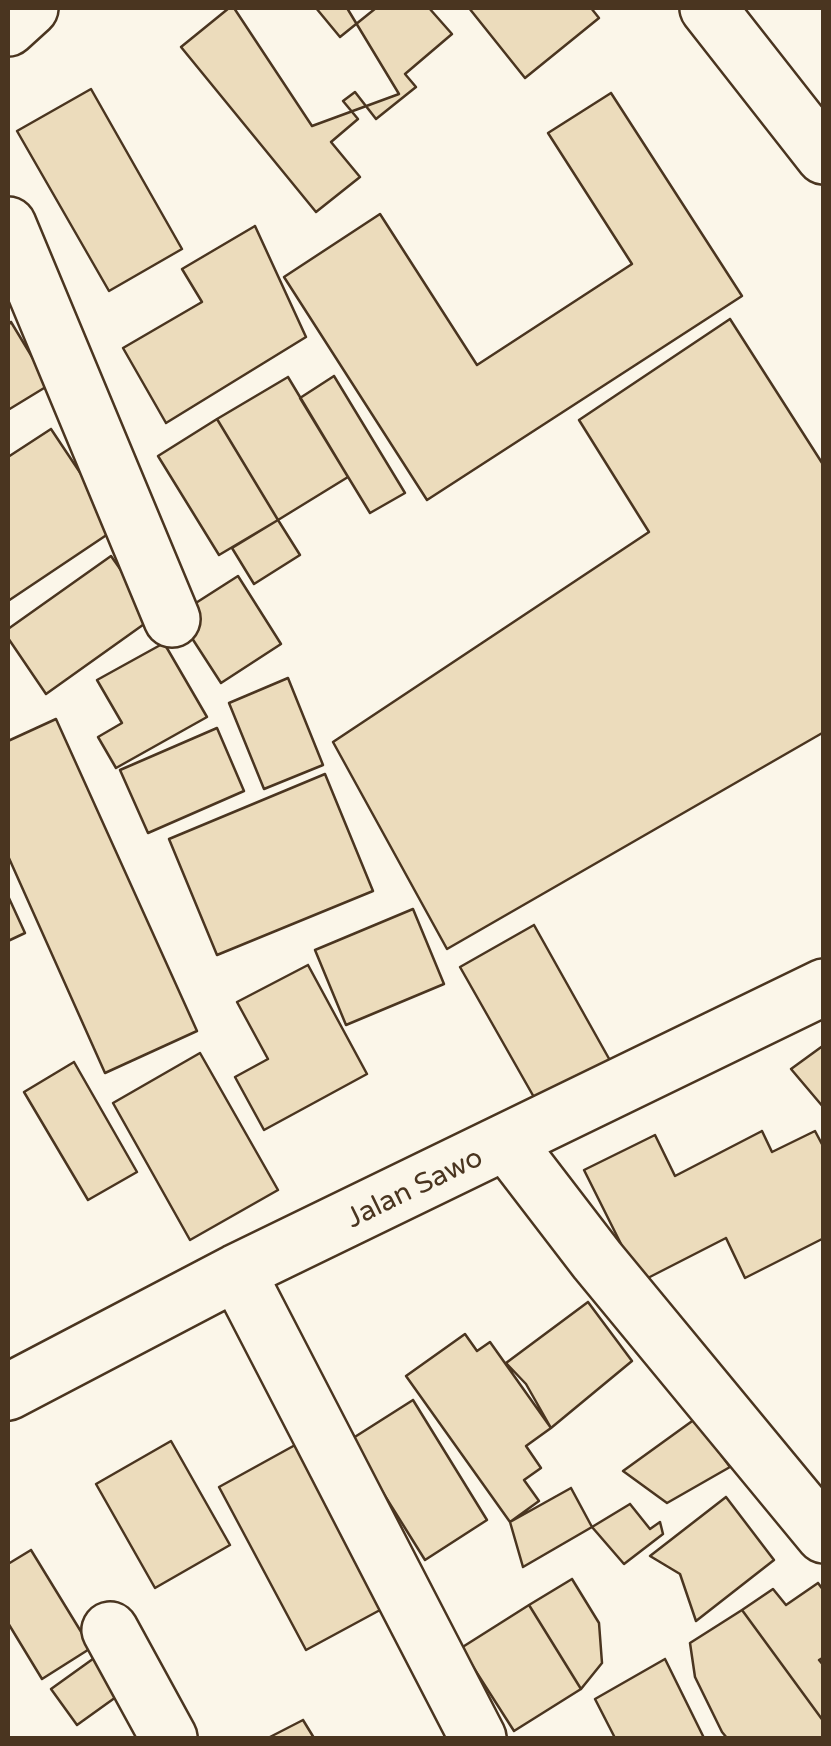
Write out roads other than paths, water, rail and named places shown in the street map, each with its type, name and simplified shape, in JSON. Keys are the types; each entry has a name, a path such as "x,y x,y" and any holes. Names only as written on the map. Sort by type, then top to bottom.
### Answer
{"street":[{"path":"8,28 30,8"},
{"path":"708,8 824,156"},
{"path":"8,225 172,619"},
{"name":"Jalan Sawo","path":"8,1392 237,1272 824,988"},
{"path":"508,1144 596,1260 824,1534"},
{"path":"237,1272 478,1738"},
{"path":"110,1630 169,1738"}]}
